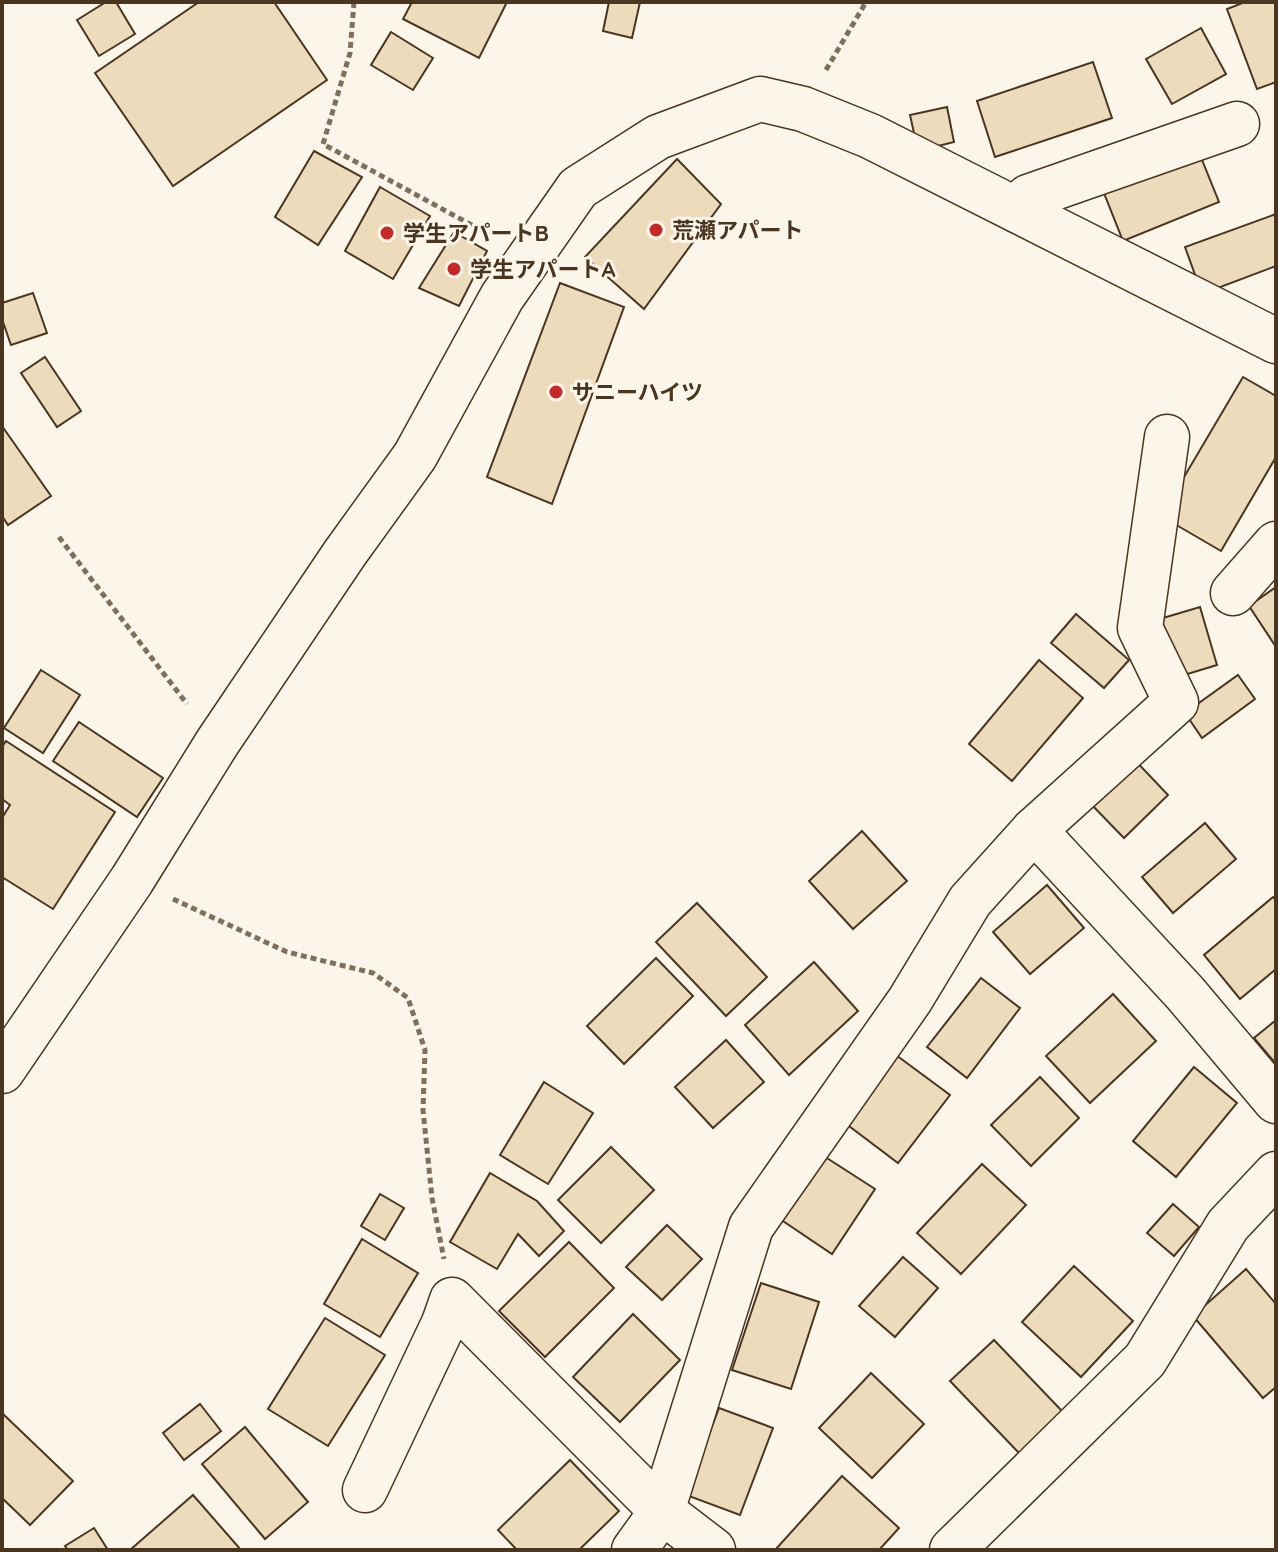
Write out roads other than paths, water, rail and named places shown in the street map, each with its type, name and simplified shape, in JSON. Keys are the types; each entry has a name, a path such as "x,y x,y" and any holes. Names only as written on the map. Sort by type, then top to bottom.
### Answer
{"street":[{"path":"2,1071 132,880 217,743 345,553 415,456 502,297 530,256 578,188 658,137 760,99 803,109 870,136 1276,341"},
{"path":"1017,210 1028,197 1237,124"},
{"path":"634,1550 662,1511 751,1227 910,1000 970,901 1034,830 1176,702 1140,628 1167,437"},
{"path":"1233,593 1276,544"},
{"path":"1034,830 1185,993 1276,1101"},
{"path":"952,1550 1145,1360 1228,1225 1276,1174"},
{"path":"365,1490 452,1300 662,1511 713,1550"}],"place":[{"name":"荒瀬アパート","path":"656,230"},
{"name":"学生アパートB","path":"387,233"},
{"name":"学生アパートA","path":"454,269"},
{"name":"サニーハイツ","path":"556,392"}]}
